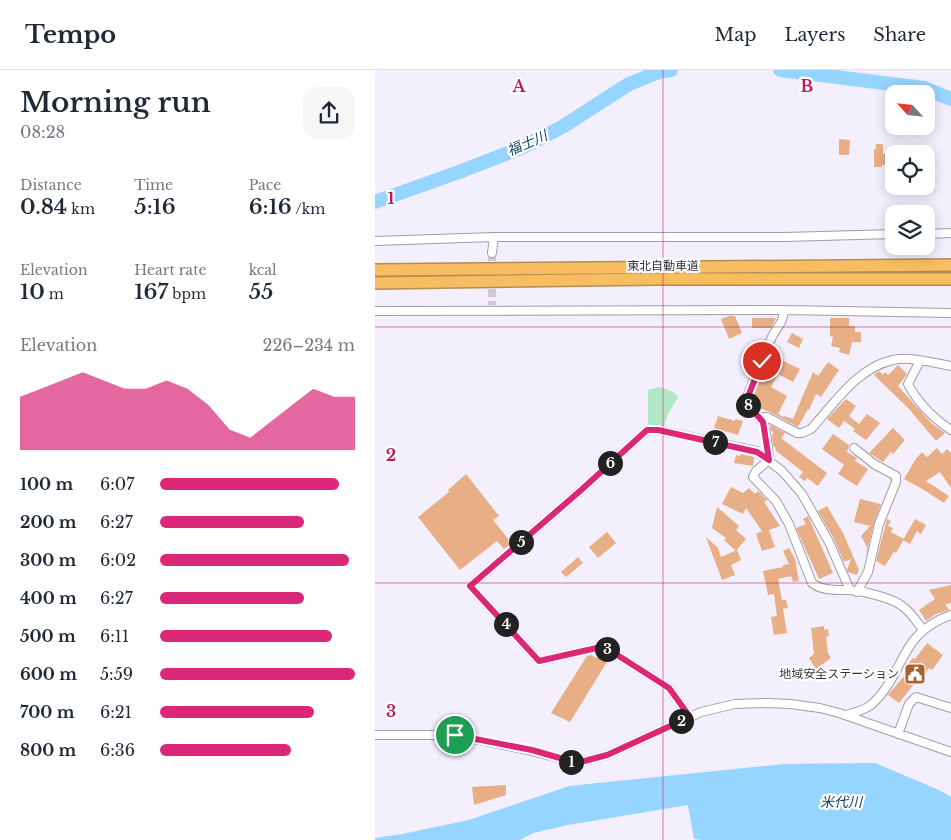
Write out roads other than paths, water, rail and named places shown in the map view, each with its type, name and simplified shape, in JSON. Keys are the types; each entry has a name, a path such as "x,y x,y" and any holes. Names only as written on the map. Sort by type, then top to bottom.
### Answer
{"highway":[{"name":"東北自動車道","path":"375,270 951,265"},
{"name":"東北自動車道","path":"375,283 667,279 951,279"}],"street":[{"path":"935,234 951,233"},
{"path":"375,241 494,236 785,237 885,234"},
{"path":"492,253 494,236"},
{"path":"375,311 492,308 951,313"},
{"path":"769,460 763,422 748,405 747,399 771,337 780,326 784,310"},
{"path":"759,418 767,417 797,433 802,433 811,429 858,377 876,367 893,360 920,361 951,366"},
{"path":"920,361 908,384 916,399 951,430"},
{"path":"690,717 669,688 611,651 601,647 539,661 470,586 647,430 658,430 757,452 769,460 782,471 802,494 854,591"},
{"path":"854,448 874,464 896,476 897,482 879,524 868,572 854,591"},
{"path":"769,460 753,477 776,501 789,524 812,583 818,587 840,591 854,591 880,597 901,605 913,616 923,630"},
{"path":"846,715 870,706 886,688 906,650 923,630 937,620 951,615"},
{"path":"898,734 909,704 916,697 951,708"},
{"path":"375,734 455,735 532,750 577,763 607,755 701,712 735,704 766,702 821,708 951,752"}],"water":[{"name":"米代川","path":"875,763 951,797 951,840 694,839 688,805 568,825 533,833 520,840 375,840 375,838 469,820 569,786 784,764"}],"waterway":[{"name":"福士川","path":"375,202 521,148 562,127 629,84 659,72 671,70"},
{"name":"福士川","path":"780,70 924,88 951,99"}],"tunnel":[{"path":"492,253 492,305"}],"place":[{"name":"地域安全ステーション","path":"915,674"}]}
